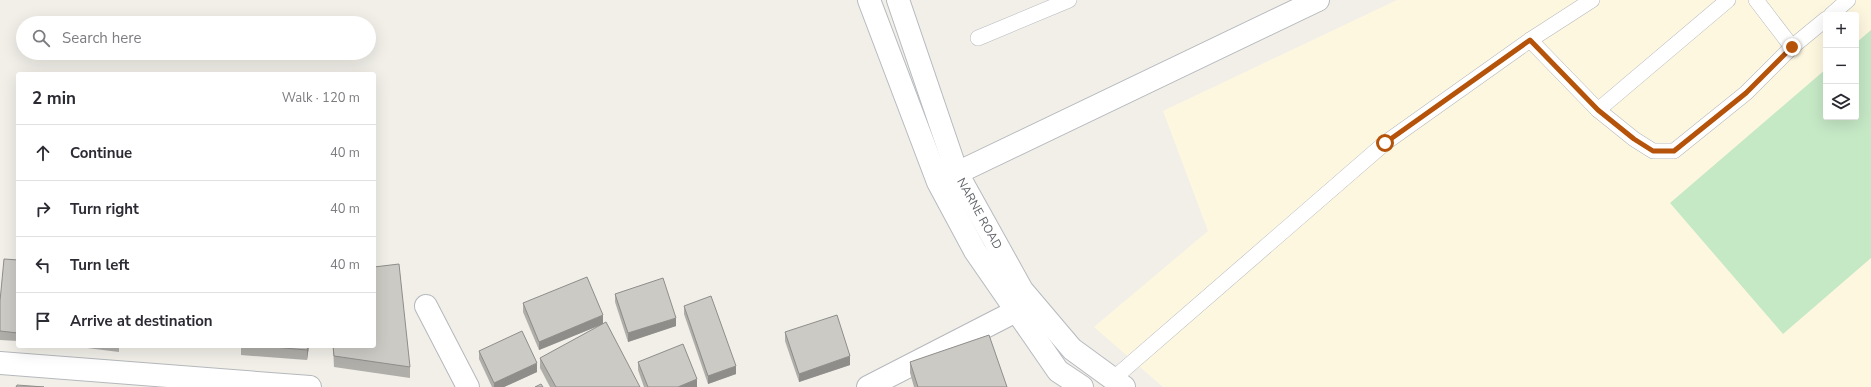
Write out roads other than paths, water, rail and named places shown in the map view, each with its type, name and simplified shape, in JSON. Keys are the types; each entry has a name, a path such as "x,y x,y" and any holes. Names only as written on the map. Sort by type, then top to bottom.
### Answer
{"street":[{"name":"NARNE ROAD","path":"869,0 938,182 975,251 1061,379 1082,387"},
{"name":"NARNE ROAD","path":"898,0 957,173 1022,290 1072,349 1118,383"},
{"path":"957,173 1318,0"},
{"path":"426,306 468,387"},
{"path":"868,387 1016,312"},
{"path":"0,363 309,387"}],"lane":[{"path":"978,38 1069,0"},
{"path":"1118,383 1385,143 1530,40 1592,0"},
{"path":"1598,110 1728,0"},
{"path":"1756,0 1792,47"},
{"path":"1834,12 1848,0"},
{"path":"1530,40 1598,110 1634,139 1653,151 1674,151 1746,93 1792,47 1823,21"}]}
